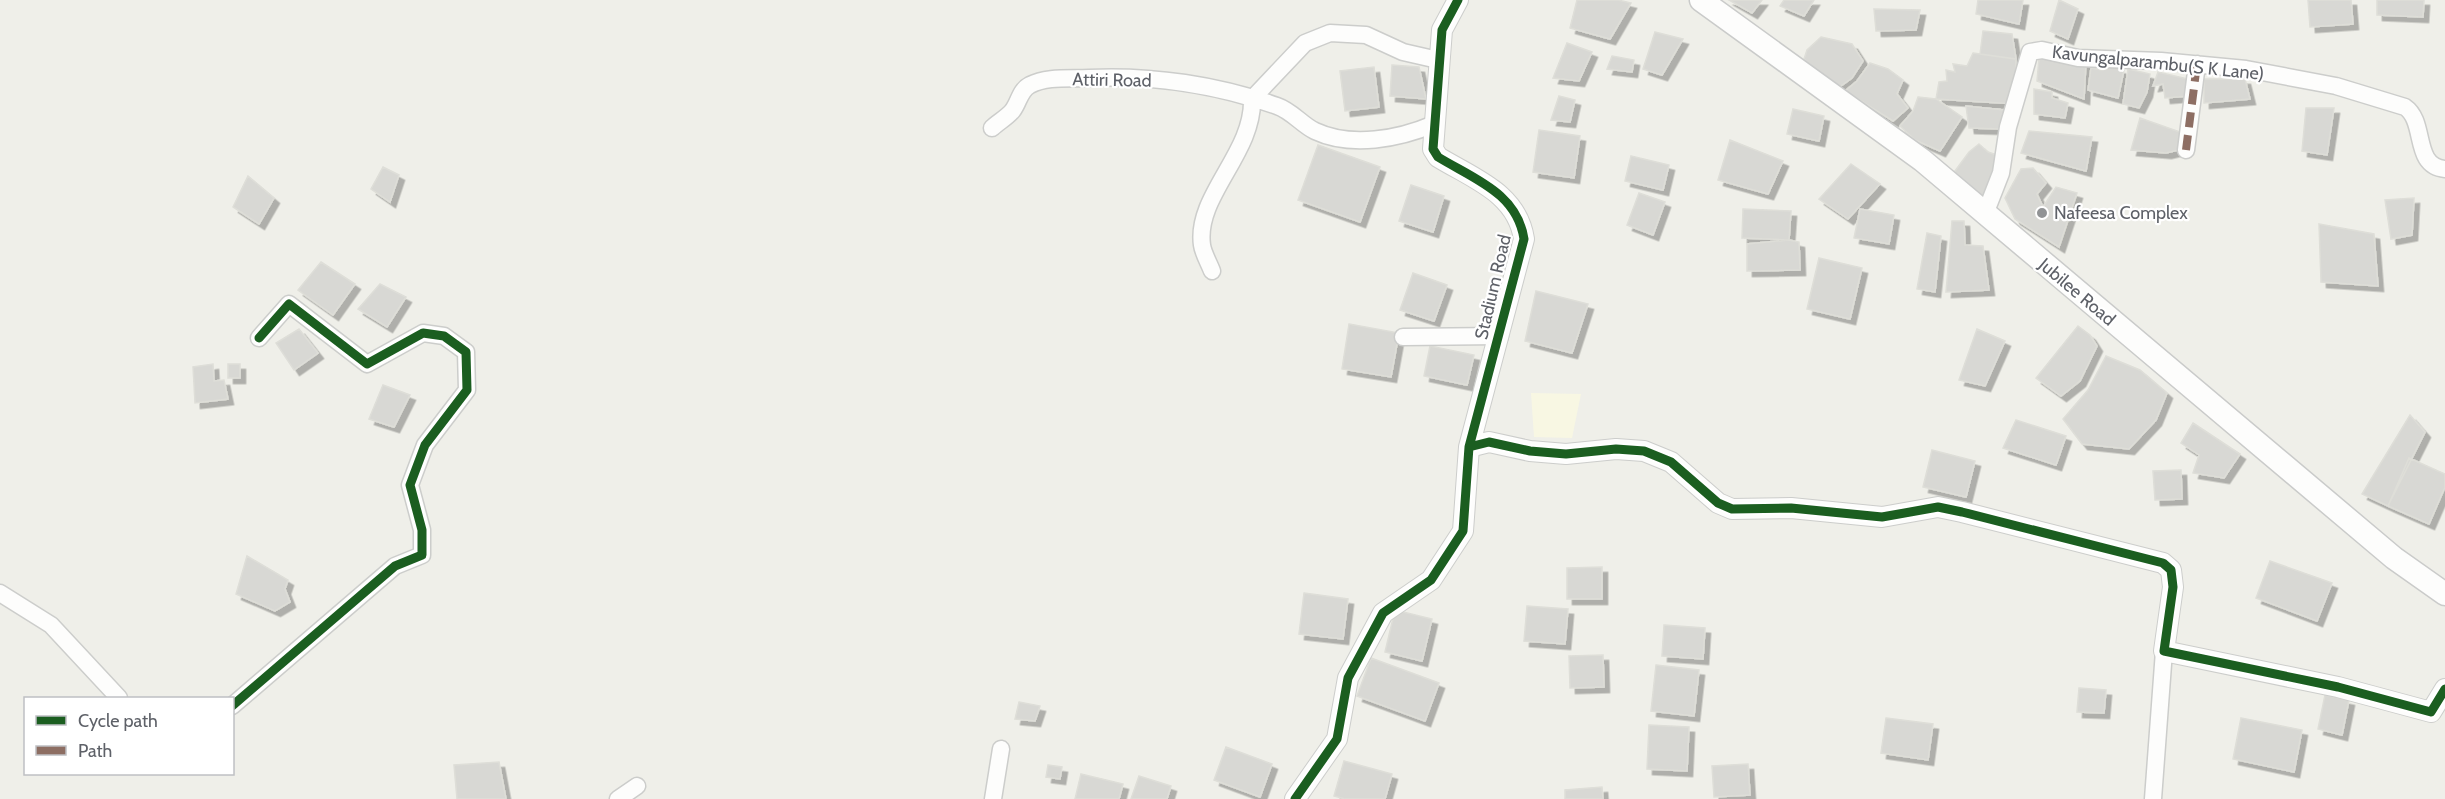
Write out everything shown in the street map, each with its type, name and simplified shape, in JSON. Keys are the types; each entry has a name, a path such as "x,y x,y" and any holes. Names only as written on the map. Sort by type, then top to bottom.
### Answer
{"main road":[{"name":"Jubilee Road","path":"1701,0 1922,160 2394,558 2445,594"}],"street":[{"name":"Stadium Road","path":"1295,799 1337,739 1348,678 1383,613 1431,580 1463,531 1469,447 1524,239 1522,224 1498,191 1438,157 1433,149 1442,30 1458,0"},
{"path":"1212,271 1202,247 1204,225 1215,189 1247,133 1252,113 1252,99 1305,43 1330,33 1366,35 1402,52 1438,60"},
{"name":"Kavungalparambu(S K Lane)","path":"1985,213 2001,173 2008,127 2030,52 2042,50 2078,58 2246,69 2336,86 2405,107 2412,112 2426,159 2436,168 2445,169"},
{"path":"2186,150 2197,64"},
{"name":"Attiri Road","path":"992,128 1011,113 1023,90 1031,84 1050,80 1145,78 1278,106 1313,130 1339,141 1415,132 1434,124"},
{"path":"234,704 395,566 422,555 422,530 410,485 425,445 467,390 466,352 444,336 423,333 367,364 289,304 259,338"},
{"path":"1403,337 1500,336"},
{"path":"1469,447 1489,442 1530,451 1566,454 1616,449 1644,451 1671,462 1718,503 1732,509 1791,508 1882,517 1938,507 2163,563 2171,570 2173,587 2164,651 2152,799"},
{"path":"0,593 51,625 117,697"},
{"path":"2164,651 2338,687 2431,712 2445,689"},
{"path":"993,799 1001,749"},
{"path":"618,799 637,786"}],"shaded area":[{"path":"1531,393 1581,394 1572,438 1534,437"}],"building":[{"path":"1577,0 1618,0 1631,3 1610,39 1570,28"},
{"path":"1729,0 1762,0 1752,13"},
{"path":"1784,0 1814,0 1804,16 1780,6"},
{"path":"1978,0 2023,0 2019,24 1976,14"},
{"path":"2059,0 2078,9 2068,39 2050,31"},
{"path":"2308,0 2351,0 2353,24 2310,27"},
{"path":"2377,0 2424,0 2423,17 2377,15"},
{"path":"1874,9 1920,10 1916,30 1876,31"},
{"path":"1983,31 2012,34 2016,59 1980,54"},
{"path":"1655,32 1683,39 1662,75 1643,69"},
{"path":"1821,37 1852,44 1863,61 1852,78 1838,88 1818,75 1804,59 1807,50"},
{"path":"1567,43 1592,52 1579,81 1553,78"},
{"path":"1973,53 2016,59 2016,104 1936,99 1939,82 1947,81 1946,70 1955,72 1953,64 1967,66"},
{"path":"1612,56 1634,60 1632,72 1607,69"},
{"path":"2039,58 2086,62 2084,99 2037,81"},
{"path":"1870,63 1888,69 1903,80 1897,94 1908,108 1893,121 1845,91 1857,81"},
{"path":"2103,63 2124,70 2118,98 2088,90 2091,68 2103,70"},
{"path":"1392,65 1419,67 1426,99 1390,96"},
{"path":"1374,67 1379,107 1345,111 1340,71"},
{"path":"2128,69 2150,74 2147,92 2139,108 2123,104"},
{"path":"2158,72 2188,79 2189,96 2165,98 2163,84 2153,86"},
{"path":"2204,79 2245,79 2250,99 2204,103"},
{"path":"2034,89 2052,92 2052,98 2068,103 2065,118 2034,114"},
{"path":"1559,96 1575,100 1570,122 1551,120"},
{"path":"1918,97 1936,99 1962,117 1940,151 1915,140 1900,126 1913,111"},
{"path":"1966,106 2014,111 2001,129 1969,128"},
{"path":"2306,108 2334,108 2327,155 2302,151"},
{"path":"1793,109 1824,116 1819,141 1787,134"},
{"path":"2140,118 2180,132 2179,150 2166,153 2131,150"},
{"path":"1539,130 1580,136 1574,178 1533,172"},
{"path":"2029,131 2092,137 2086,171 2021,153"},
{"path":"1730,140 1783,161 1768,194 1718,180"},
{"path":"1979,144 1988,152 2000,156 1991,188 1977,202 1952,175 1969,152"},
{"path":"1318,145 1380,167 1360,222 1298,200"},
{"path":"1631,156 1669,165 1663,190 1625,181"},
{"path":"1851,164 1880,184 1848,219 1819,199"},
{"path":"383,167 399,175 390,202 371,189"},
{"name":"Nafeesa Complex","path":"2033,168 2046,183 2037,194 2043,207 2056,187 2077,193 2059,247 2015,219 2005,198 2021,169"},
{"path":"248,176 274,198 259,224 233,207"},
{"path":"1411,185 1444,196 1433,232 1399,221"},
{"path":"1639,193 1665,202 1653,235 1627,225"},
{"path":"2414,198 2412,235 2391,239 2385,200"},
{"path":"1743,209 1791,211 1789,240 1742,238"},
{"path":"1860,209 1894,215 1889,244 1854,238"},
{"path":"1952,221 1964,221 1965,245 1983,246 1989,290 1946,292"},
{"path":"2319,224 2374,234 2378,286 2321,282"},
{"path":"1927,233 1941,236 1935,292 1917,289"},
{"path":"1789,240 1799,242 1800,270 1747,271 1747,244"},
{"path":"1819,258 1862,268 1850,319 1807,309"},
{"path":"321,262 355,284 333,315 298,290"},
{"path":"1413,273 1447,285 1434,321 1400,310"},
{"path":"380,284 406,297 387,327 358,309"},
{"path":"1536,291 1588,304 1572,353 1525,341"},
{"path":"1349,324 1399,333 1391,377 1342,369"},
{"path":"2078,326 2090,335 2097,346 2080,381 2061,396 2036,378"},
{"path":"299,329 318,353 294,370 276,343"},
{"path":"1977,329 2005,341 1985,386 1959,380"},
{"path":"1430,346 1474,355 1467,385 1424,376"},
{"path":"2106,356 2140,370 2167,393 2156,420 2129,449 2082,444 2063,419 2088,390"},
{"path":"213,364 214,381 224,380 228,399 195,403 193,367"},
{"path":"228,364 240,364 240,378 228,378"},
{"path":"383,385 410,395 394,427 369,419"},
{"path":"2410,415 2425,432 2388,506 2362,494"},
{"path":"2016,420 2066,436 2056,465 2003,448"},
{"path":"2193,423 2240,454 2224,478 2193,473 2199,455 2181,443"},
{"path":"1932,450 1975,461 1966,497 1923,487"},
{"path":"2409,458 2445,474 2445,487 2429,524 2388,506"},
{"path":"2181,470 2182,499 2155,500 2153,471"},
{"path":"247,556 288,580 285,589 290,602 275,611 236,594"},
{"path":"2270,561 2332,583 2317,621 2256,598"},
{"path":"1602,567 1602,599 1567,599 1567,568"},
{"path":"1304,593 1348,599 1343,639 1299,634"},
{"path":"1527,606 1568,609 1565,644 1524,641"},
{"path":"1395,610 1432,619 1422,661 1385,652"},
{"path":"1664,625 1705,628 1703,659 1662,656"},
{"path":"1603,655 1604,687 1570,688 1569,656"},
{"path":"1371,658 1439,683 1425,721 1357,696"},
{"path":"1656,665 1699,670 1694,716 1651,711"},
{"path":"2079,688 2106,690 2104,713 2077,712"},
{"path":"2325,695 2349,700 2342,735 2318,729"},
{"path":"1019,702 1040,706 1035,721 1015,719"},
{"path":"1886,718 1933,724 1928,760 1881,753"},
{"path":"2241,718 2302,730 2294,772 2233,759"},
{"path":"1649,725 1689,727 1687,771 1647,769"},
{"path":"1226,747 1272,764 1260,797 1214,780"},
{"path":"1344,761 1392,774 1385,799 1345,799 1334,796"},
{"path":"499,762 506,799 457,799 454,765"},
{"path":"1748,764 1750,795 1714,797 1712,766"},
{"path":"1048,765 1062,767 1060,779 1046,777"},
{"path":"1081,774 1123,784 1119,799 1075,799"},
{"path":"1139,776 1171,786 1167,799 1131,799"},
{"path":"1602,787 1603,799 1565,799 1565,790"}],"marked path":[{"path":"2186,150 2197,64"}],"cycle path":[{"path":"1295,799 1337,739 1348,678 1383,613 1431,580 1463,531 1469,447 1524,239 1520,223 1513,210 1503,199 1479,180 1438,157 1433,149 1442,30 1458,0"},
{"path":"234,704 395,566 422,555 422,530 410,485 425,445 467,390 466,352 444,336 423,333 367,364 289,304 259,338"},
{"path":"1469,447 1489,442 1530,451 1566,454 1616,449 1644,451 1671,462 1718,503 1732,509 1791,508 1882,517 1938,507 1962,512 2163,563 2171,570 2173,587 2164,651 2338,687 2431,712 2445,689"}],"place":[{"name":"Nafeesa Complex","path":"2042,213"}]}
